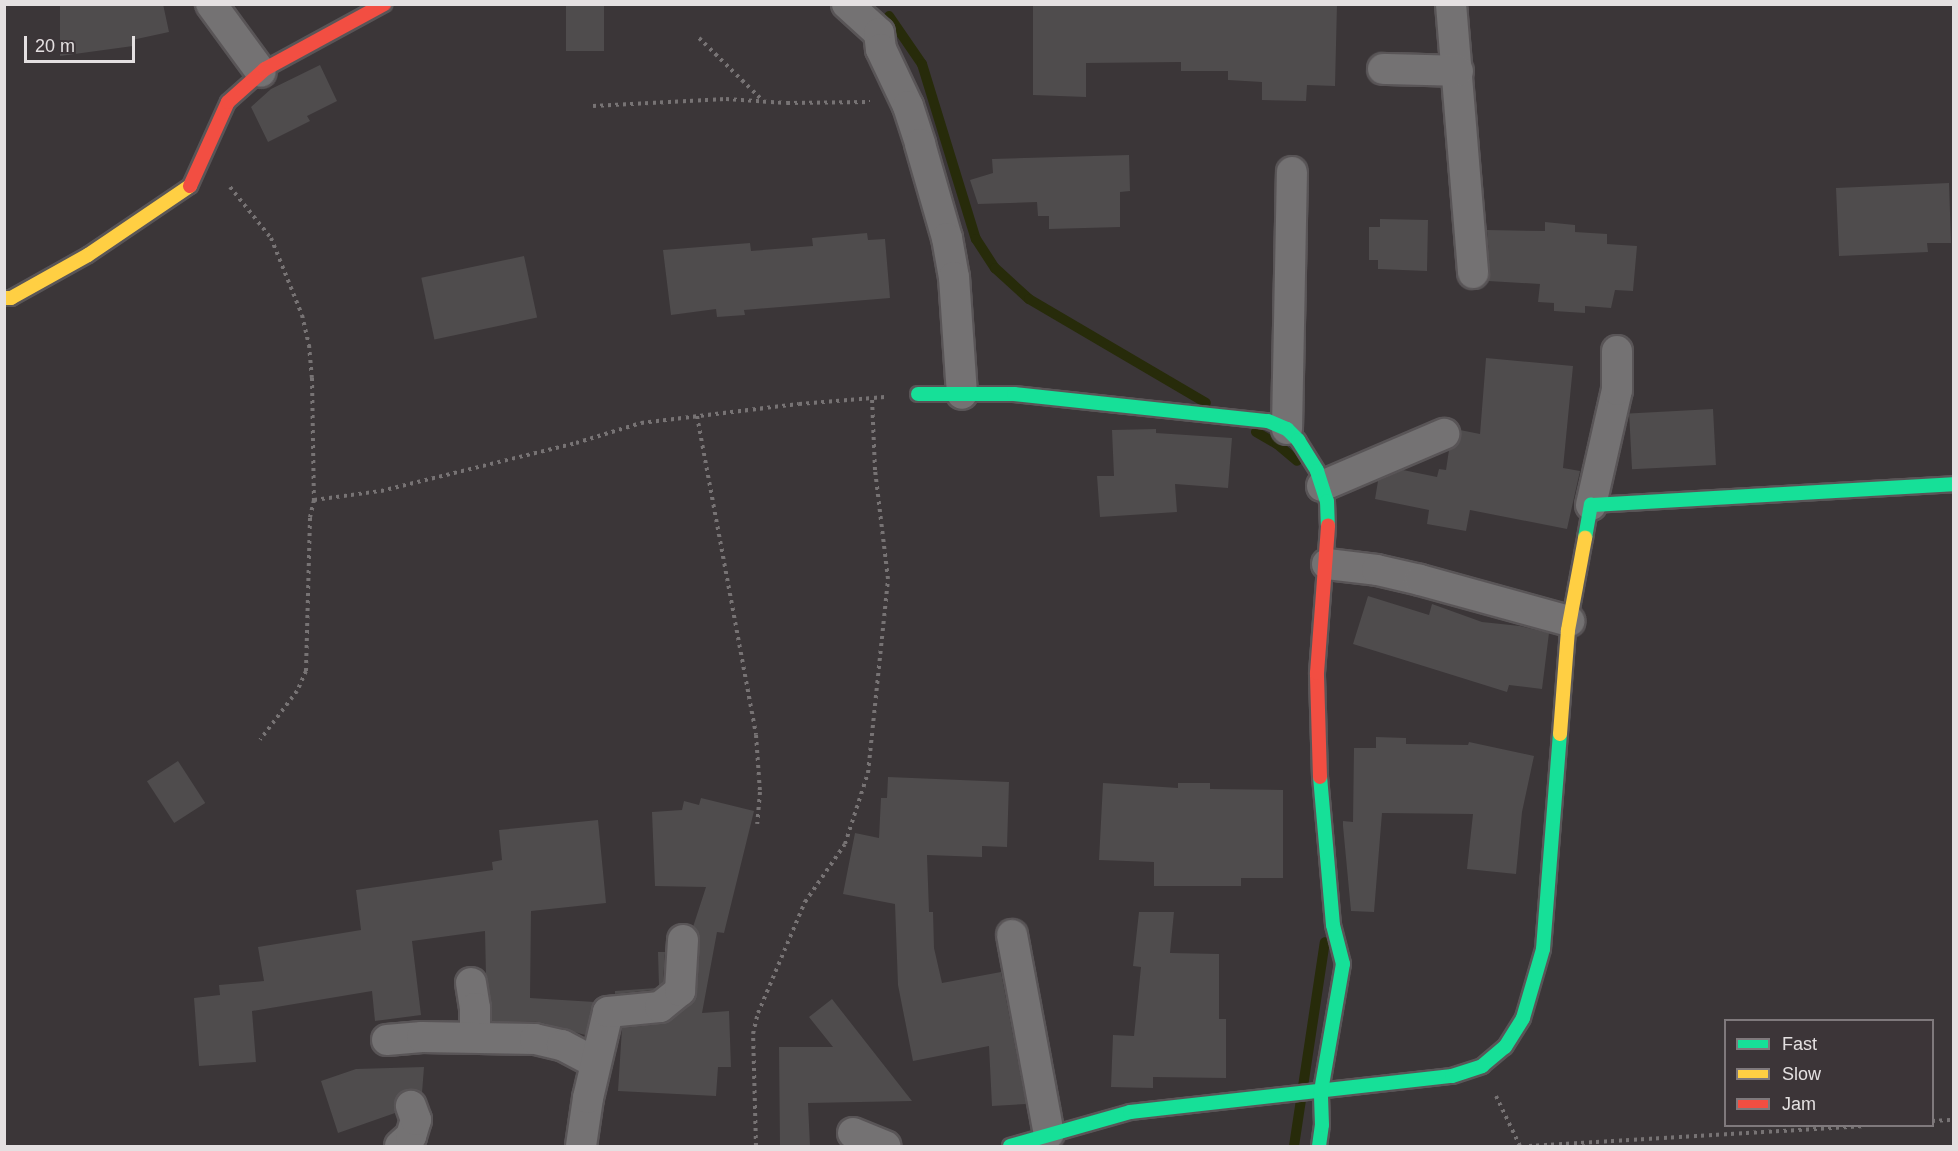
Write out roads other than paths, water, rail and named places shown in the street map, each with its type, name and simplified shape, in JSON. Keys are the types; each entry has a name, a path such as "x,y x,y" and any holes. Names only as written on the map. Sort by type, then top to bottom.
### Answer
{"street":[{"path":"211,4 261,72"},
{"path":"4,298 11,298 88,255 191,185 228,102 261,72 384,4"},
{"path":"1451,4 1473,273"},
{"path":"849,5 879,33 881,49 906,102 947,238 954,277 962,394"},
{"path":"1383,69 1458,71"},
{"path":"1287,429 1292,172"},
{"path":"1010,1146 1130,1112 1452,1076 1482,1066 1505,1047 1522,1018 1544,949 1569,621 1591,505 1617,390 1617,351"},
{"path":"918,394 1014,394 1268,421 1287,429 1303,447 1323,486 1327,501 1327,564 1317,673 1317,748 1333,925 1343,964 1309,1092 1323,1125 1319,1146"},
{"path":"1323,486 1444,434"},
{"path":"1591,505 1953,484"},
{"path":"1327,564 1377,570 1420,580 1569,621"},
{"path":"1012,935 1049,1134"},
{"path":"581,1146 608,1012 660,1007 680,991 683,940"},
{"path":"471,983 476,1008 475,1037"},
{"path":"387,1040 422,1037 534,1039 562,1045 596,1063"},
{"path":"400,1146 411,1136 416,1120 411,1106"},
{"path":"853,1133 885,1146"}],"waterway":[{"path":"889,16 922,64 976,239 995,268 1029,299 1206,403"},
{"path":"1256,432 1277,444 1297,461"},
{"path":"1294,1146 1325,942"}]}
